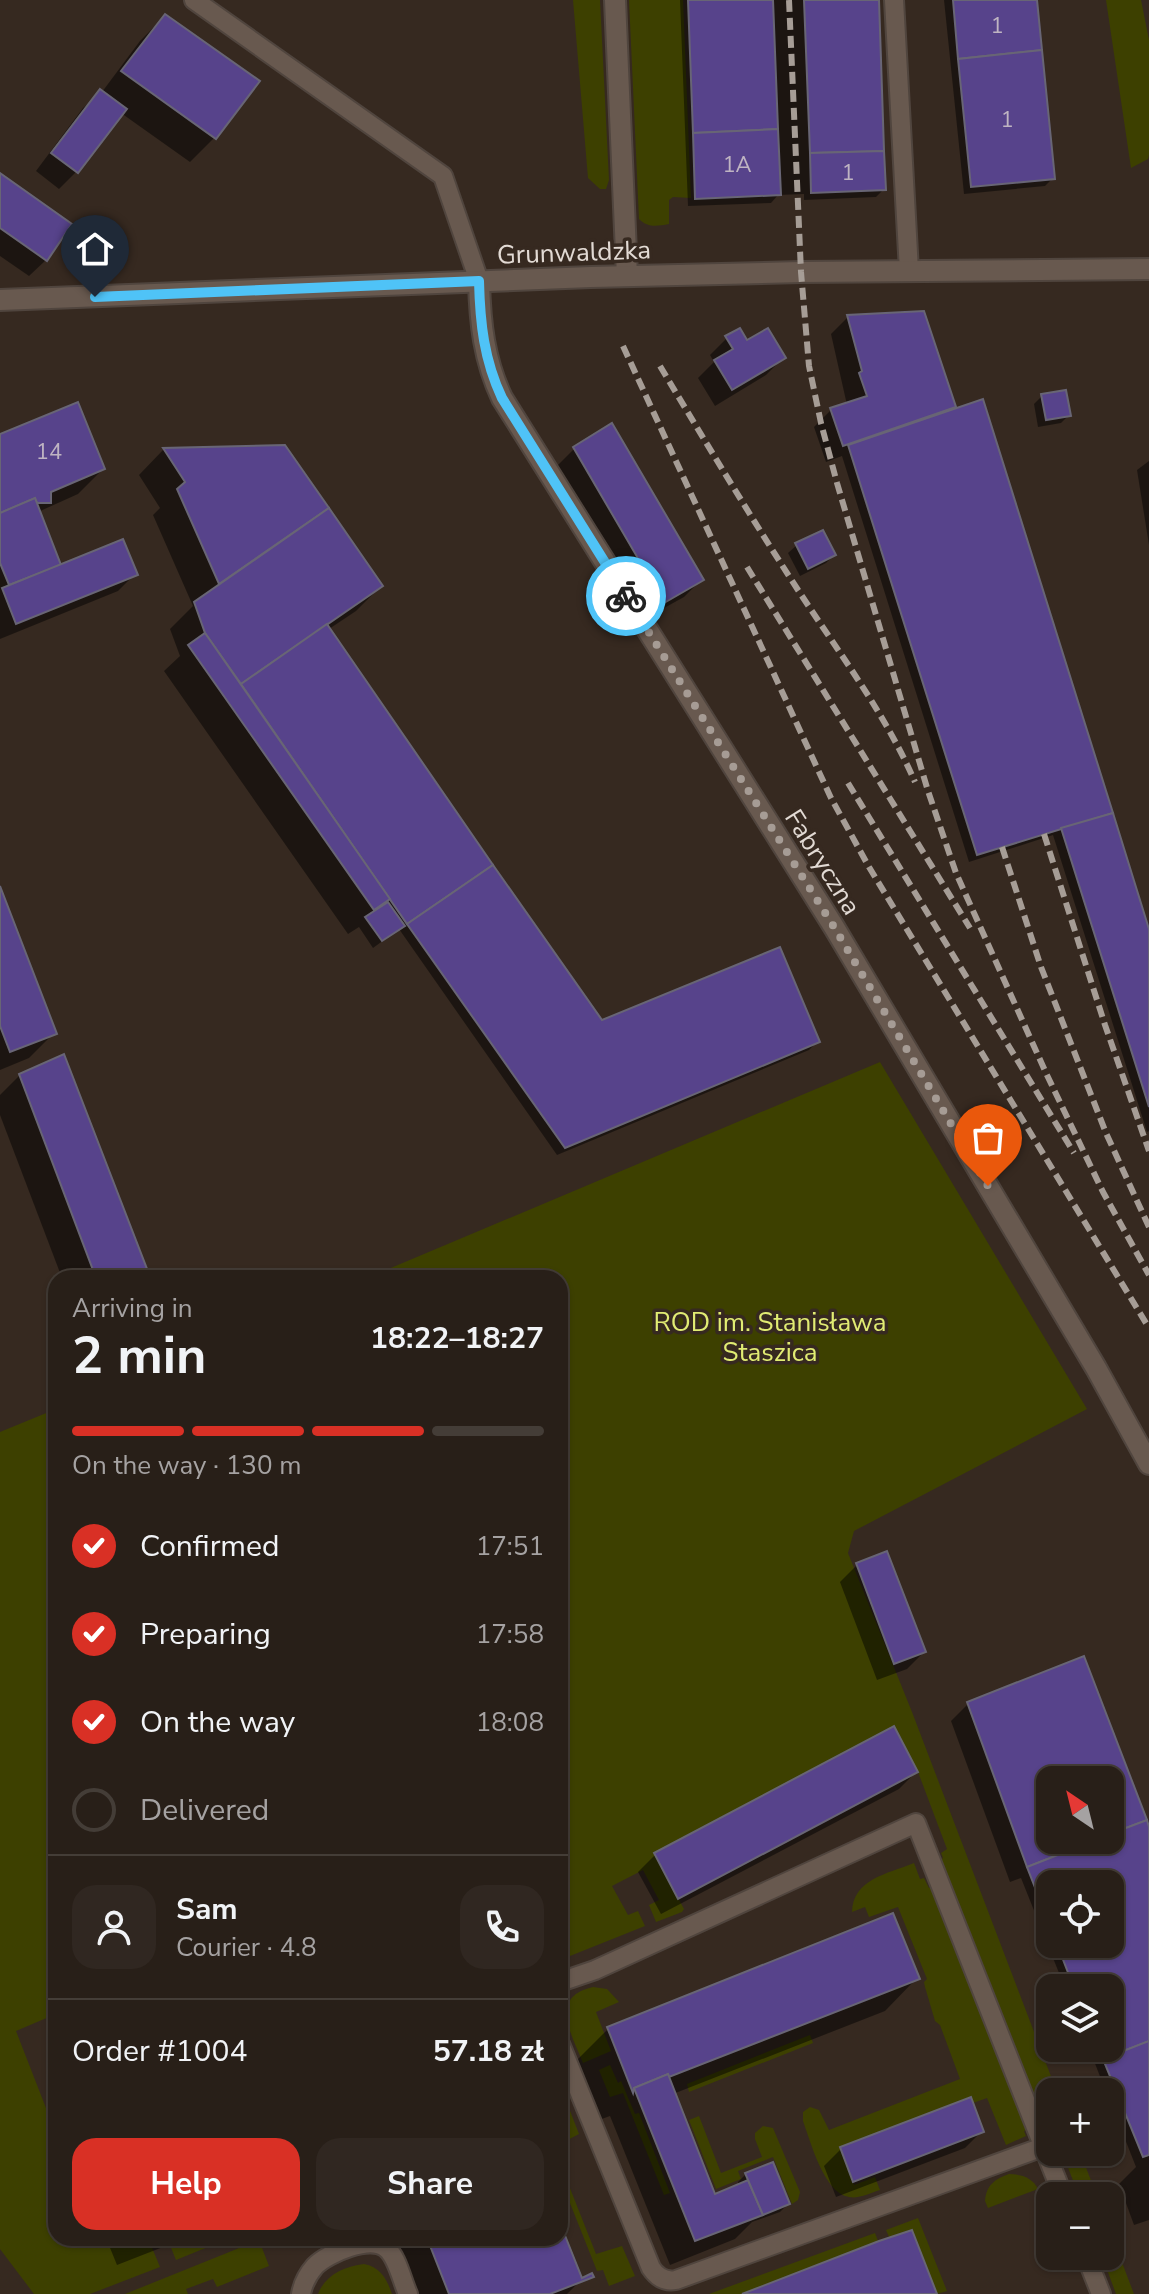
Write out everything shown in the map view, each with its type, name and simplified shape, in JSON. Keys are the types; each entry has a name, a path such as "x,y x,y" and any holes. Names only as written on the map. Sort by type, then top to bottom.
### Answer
{"street":[{"path":"615,0 627,276"},
{"name":"Grunwaldzka","path":"0,300 627,276 1149,269"},
{"name":"Fabryczna","path":"479,281 482,339 502,398 834,927 1096,1368 1149,1464"}],"lane":[{"path":"194,0 443,176 479,281"},
{"path":"894,0 909,271"},
{"path":"568,1979 595,1970 916,1823 1036,2129"},
{"path":"568,2064 651,2268 657,2276 666,2280 676,2280 1036,2150"},
{"path":"301,2294 308,2275 322,2260 357,2246"},
{"path":"382,2246 391,2251 408,2294"},
{"path":"1092,2270 1101,2294"}],"green space":[{"path":"573,0 600,0 609,180 606,189 600,189 588,178"},
{"path":"629,0 683,0 691,198 673,197 669,200 669,224 657,226 639,219"},
{"path":"1106,0 1141,0 1149,40 1149,155 1148,159 1131,168"},
{"name":"ROD im. Stanisława Staszica","path":"880,1062 1087,1409 854,1531 848,1553 1036,2037 1036,2062 1046,2062 1052,2078 1036,2078 1036,2103 940,1860 943,1858 941,1853 947,1849 918,1772 894,1727 654,1853 684,1909 682,1912 656,1922 649,1905 659,1900 643,1870 612,1886 628,1915 638,1911 645,1926 568,1957 568,1270 386,1270"},
{"path":"48,1412 48,2017 16,2031 48,2113 48,2246 151,2246 160,2267 90,2294 34,2294 0,2249 0,1432"},
{"path":"914,1863 920,1879 924,1878 929,1888 933,1887 1028,2129 1024,2131 1026,2136 1006,2145 987,2098 973,2103 970,2097 841,2147 854,2185 875,2177 880,2190 849,2197 832,2187 820,2166 803,2121 803,2112 810,2107 819,2110 829,2130 960,2079 940,2025 935,2021 924,1982 927,1979 898,1907 869,1917 865,1907 852,1912 858,1892 865,1885"},
{"path":"593,1987 607,1989 619,2002 596,2012 611,2051 583,2063 568,2024 568,2006 579,1992"},
{"path":"810,2035 813,2043 689,2092 687,2084"},
{"path":"610,2065 618,2083 621,2081 635,2114 639,2113 670,2193 664,2195 623,2093 610,2097 599,2070"},
{"path":"568,2106 579,2134 568,2140"},
{"path":"699,2116 721,2173 762,2157 755,2133 763,2126 773,2128 800,2192 798,2200 792,2204 773,2157 738,2171 741,2179 716,2189 689,2120"},
{"path":"1067,2166 1085,2166 1092,2182 1074,2182"},
{"path":"1009,2174 1018,2175 1033,2182 1036,2190 988,2208 986,2195 996,2181"},
{"path":"568,2183 596,2254 622,2246 635,2276 609,2286 603,2270 597,2271 568,2198"},
{"path":"918,2218 947,2291 937,2294 912,2230 890,2239 886,2230"},
{"path":"875,2233 878,2241 742,2294 709,2294"},
{"path":"170,2246 210,2246 176,2260"},
{"path":"244,2246 261,2246 269,2266 217,2287 213,2279 186,2289 188,2294 125,2294"},
{"path":"364,2264 379,2271 392,2294 318,2294 325,2282 336,2273"},
{"path":"1124,2268 1134,2294 1116,2294 1107,2270"}],"building":[{"path":"688,0 773,0 778,129 693,133"},
{"path":"804,0 879,0 884,151 810,153"},
{"path":"953,0 1037,0 1042,50 958,59"},
{"path":"165,14 260,81 216,139 121,71"},
{"path":"1042,50 1055,179 971,187 958,59"},
{"path":"100,89 127,109 78,173 51,153"},
{"path":"778,129 781,195 695,199 693,133"},
{"path":"884,151 886,190 811,193 810,153"},
{"path":"0,173 72,224 47,261 0,228"},
{"path":"924,311 956,407 843,446 830,408 867,396 847,315"},
{"path":"740,328 747,340 768,328 786,358 732,390 714,360 733,349 725,336"},
{"path":"1066,390 1071,416 1046,420 1041,394"},
{"path":"983,399 1113,813 977,855 848,445"},
{"path":"78,402 105,469 51,492 51,503 37,503 35,498 0,513 0,434"},
{"path":"612,423 704,580 664,603 573,447"},
{"path":"285,445 329,508 219,584 177,489 185,482 163,448"},
{"path":"35,498 61,565 9,585 0,563 0,513"},
{"path":"329,508 383,586 241,684 205,633 194,602"},
{"path":"823,530 836,555 808,569 795,543"},
{"path":"123,539 138,575 16,624 2,588"},
{"path":"327,624 493,865 407,924 241,684"},
{"path":"205,633 390,899 374,910 188,645"},
{"path":"1113,813 1149,929 1149,1107 1061,828"},
{"path":"493,865 602,1020 780,947 820,1042 565,1148 407,924"},
{"path":"0,886 57,1034 10,1052 0,1026"},
{"path":"388,902 405,926 382,941 365,917"},
{"path":"64,1054 147,1270 93,1270 19,1074"},
{"path":"887,1551 926,1652 894,1664 856,1563"},
{"path":"1084,1656 1147,1820 1124,1829 1124,1766 1036,1766 1036,1854 1060,1854 1027,1867 967,1702"},
{"path":"894,1726 918,1772 678,1899 654,1853"},
{"path":"1147,1820 1149,1827 1149,2041 1124,2051 1124,1974 1069,1974 1062,1958 1124,1958 1124,1870 1036,1870 1036,1890 1027,1867 1060,1854 1124,1854 1124,1829"},
{"path":"893,1913 920,1979 669,2077 668,2074 634,2088 633,2093 607,2027"},
{"path":"1149,2041 1149,2155 1143,2157 1124,2110 1124,2078 1111,2078 1104,2062 1124,2062 1124,2051"},
{"path":"668,2074 715,2194 748,2180 763,2215 695,2241 634,2088"},
{"path":"971,2097 984,2132 853,2182 840,2147"},
{"path":"773,2162 790,2204 763,2215 745,2173"},
{"path":"912,2230 937,2294 742,2294 879,2241"},
{"path":"568,2243 582,2278 592,2273 594,2277 550,2294 449,2294 430,2246 568,2246"}],"railway":[{"path":"789,0 801,272 809,366 837,483 928,791 956,873 1103,1192 1149,1275"},
{"path":"623,346 831,798 869,867 1149,1328"},
{"path":"660,366 798,590 876,708 915,782"},
{"path":"747,567 970,928"},
{"path":"848,783 1074,1153"},
{"path":"1044,834 1149,1151"},
{"path":"1002,847 1041,967 1106,1133 1149,1227"}],"way so far":[{"path":"626,596 834,927 988,1186"}],"route":[{"path":"95,297 479,281 482,339 502,398 626,596"}]}
